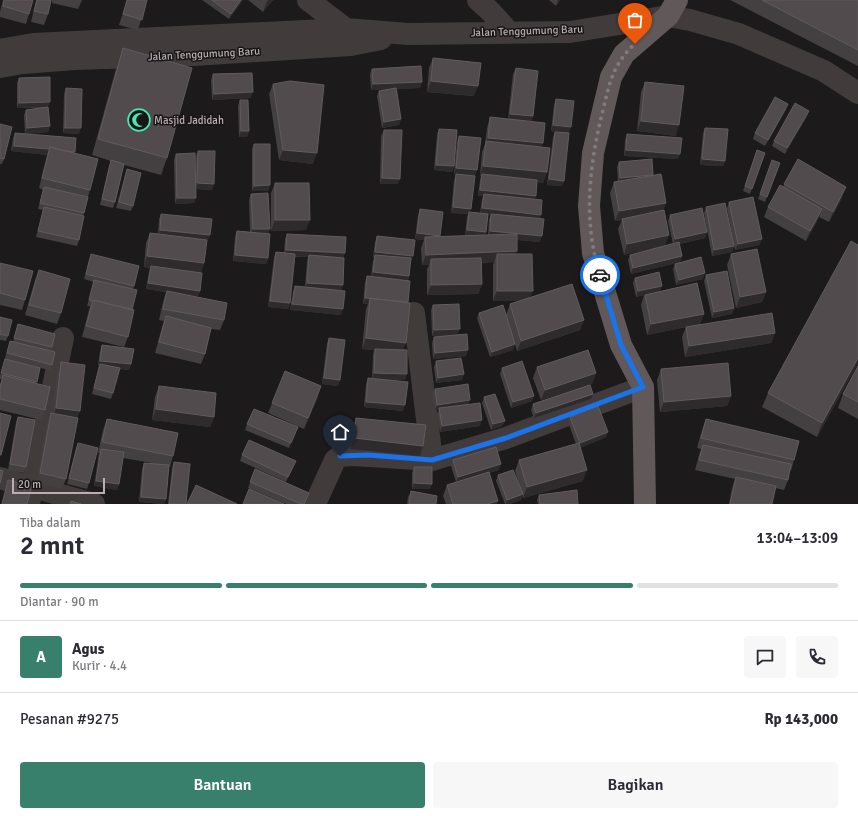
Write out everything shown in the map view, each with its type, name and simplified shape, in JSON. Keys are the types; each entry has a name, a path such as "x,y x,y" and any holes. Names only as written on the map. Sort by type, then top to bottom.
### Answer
{"main road":[{"path":"645,504 643,387 621,345 593,253 589,206 593,153 611,77 624,54 667,5"}],"street":[{"path":"308,0 346,29"},
{"path":"478,0 509,32"},
{"name":"Jalan Tenggumung Baru","path":"0,50 34,44 346,29 408,34 570,32 667,5 690,20 739,34 824,71 858,93"},
{"name":"Jalan Tenggumung Baru","path":"0,67 23,63 75,59 194,55 352,45 408,34"},
{"path":"414,313 432,460"},
{"path":"31,495 63,338"},
{"path":"315,504 335,460 340,456 368,455 432,460 506,438 643,387"},
{"path":"0,478 31,495 94,504"}],"building":[{"path":"4,0 33,0 29,14 3,6"},
{"path":"37,0 51,0 48,14 34,11"},
{"path":"127,0 147,0 142,20 123,14"},
{"path":"212,0 241,0 231,14"},
{"path":"762,0 858,0 858,50"},
{"name":"Masjid Jadidah","path":"123,48 192,68 167,158 98,139"},
{"path":"433,58 481,63 478,86 431,81"},
{"path":"421,66 422,82 373,84 372,69"},
{"path":"516,68 538,71 533,116 510,114"},
{"path":"252,73 253,92 214,94 213,74"},
{"path":"50,77 50,102 19,103 19,78"},
{"path":"290,81 324,85 317,153 283,150 273,84"},
{"path":"645,82 684,86 679,125 641,121"},
{"path":"66,88 82,89 81,128 65,128"},
{"path":"396,88 401,119 384,122 379,91"},
{"path":"775,97 788,104 768,140 755,133"},
{"path":"556,99 574,101 571,127 553,125"},
{"path":"240,100 248,100 249,131 241,131"},
{"path":"795,103 809,111 787,148 774,141"},
{"path":"48,107 50,126 27,128 26,110"},
{"path":"490,117 545,123 543,143 488,138"},
{"path":"0,124 12,127 4,159 0,158"},
{"path":"705,128 728,129 725,161 702,159"},
{"path":"439,129 457,130 454,166 436,165"},
{"path":"384,130 402,130 400,179 382,178"},
{"path":"555,132 569,133 564,181 549,179"},
{"path":"15,133 76,138 75,152 50,147 49,149 14,146"},
{"path":"627,134 682,138 680,154 626,150"},
{"path":"459,136 481,138 477,170 456,168"},
{"path":"486,141 550,148 547,172 483,166"},
{"path":"254,144 270,144 270,185 254,186"},
{"path":"50,147 98,159 90,190 42,178"},
{"path":"757,150 765,153 752,189 745,186"},
{"path":"198,151 215,151 214,184 197,183"},
{"path":"195,153 196,198 177,198 176,154"},
{"path":"652,159 653,175 620,178 619,162"},
{"path":"798,159 846,187 833,212 784,184"},
{"path":"111,160 124,164 115,202 102,199"},
{"path":"772,160 780,163 767,197 760,194"},
{"path":"127,169 141,173 133,206 119,202"},
{"path":"456,174 475,176 471,209 453,207"},
{"path":"482,174 537,180 536,196 480,190"},
{"path":"661,174 666,203 619,211 614,182"},
{"path":"275,183 309,183 310,220 275,220"},
{"path":"780,185 822,209 810,231 768,207"},
{"path":"44,187 88,197 84,213 40,203"},
{"path":"268,193 270,229 253,229 251,194"},
{"path":"484,194 542,200 541,215 482,208"},
{"path":"753,197 762,239 738,244 729,202"},
{"path":"725,203 734,246 714,250 706,207"},
{"path":"44,207 84,216 79,240 38,231"},
{"path":"702,208 707,232 675,239 670,215"},
{"path":"420,209 443,212 440,236 417,233"},
{"path":"664,210 669,235 627,244 622,219"},
{"path":"469,212 488,214 486,232 467,230"},
{"path":"161,214 212,219 210,235 160,230"},
{"path":"491,214 544,219 542,236 490,231"},
{"path":"237,231 270,234 268,258 235,255"},
{"path":"150,233 207,240 204,263 147,256"},
{"path":"287,234 346,237 345,253 286,250"},
{"path":"517,234 517,251 426,255 425,237"},
{"path":"377,236 415,240 413,256 375,252"},
{"path":"851,241 858,245 858,358 822,423 768,393"},
{"path":"679,242 682,256 633,268 630,255"},
{"path":"757,249 766,292 740,297 731,254"},
{"path":"276,252 295,254 290,303 270,301"},
{"path":"91,254 139,266 134,286 86,274"},
{"path":"497,254 532,254 533,291 497,291"},
{"path":"309,255 344,258 343,285 307,283"},
{"path":"375,255 411,258 409,276 373,272"},
{"path":"701,257 705,273 679,280 675,264"},
{"path":"481,258 482,284 431,285 431,259"},
{"path":"0,263 33,271 25,300 0,293"},
{"path":"151,266 202,273 200,291 148,283"},
{"path":"39,270 70,279 61,313 29,305"},
{"path":"727,271 734,308 714,312 706,275"},
{"path":"659,272 662,286 638,291 635,278"},
{"path":"367,276 410,281 408,302 365,298"},
{"path":"94,280 137,290 132,310 89,300"},
{"path":"697,283 704,314 651,324 645,295"},
{"path":"572,284 584,320 521,341 510,304"},
{"path":"295,286 345,291 343,309 292,304"},
{"path":"167,291 227,303 224,320 163,309"},
{"path":"370,298 410,303 406,343 366,338"},
{"path":"93,300 134,310 128,337 86,326"},
{"path":"459,304 460,329 434,330 433,305"},
{"path":"503,305 515,344 492,352 479,313"},
{"path":"772,313 775,333 689,346 686,327"},
{"path":"166,316 211,328 205,354 159,342"},
{"path":"0,317 12,320 8,336 0,334"},
{"path":"18,324 55,334 52,347 14,338"},
{"path":"467,334 468,350 435,353 434,337"},
{"path":"329,338 345,340 340,380 324,378"},
{"path":"10,341 55,352 52,365 7,353"},
{"path":"102,345 134,349 131,364 100,361"},
{"path":"375,349 407,350 407,374 374,373"},
{"path":"588,350 596,373 545,390 537,367"},
{"path":"461,358 464,374 438,378 436,361"},
{"path":"5,359 40,368 37,382 1,373"},
{"path":"522,361 534,396 513,402 502,368"},
{"path":"61,362 85,365 80,411 56,408"},
{"path":"728,363 731,396 664,402 661,369"},
{"path":"100,364 120,368 113,393 94,388"},
{"path":"858,366 858,402 843,394"},
{"path":"285,371 321,386 308,418 272,403"},
{"path":"3,375 50,387 45,410 0,399 0,388"},
{"path":"368,378 408,382 405,405 366,402"},
{"path":"468,384 470,400 437,405 435,389"},
{"path":"590,385 593,394 536,413 533,404"},
{"path":"159,386 216,393 214,417 156,409"},
{"path":"495,394 505,421 493,424 484,397"},
{"path":"480,403 482,420 442,426 439,408"},
{"path":"598,406 608,432 580,443 570,417"},
{"path":"254,409 298,427 291,443 247,424"},
{"path":"0,413 11,416 1,455 0,455"},
{"path":"51,413 78,418 66,479 40,473"},
{"path":"18,417 35,420 26,467 10,464"},
{"path":"356,418 426,425 423,446 354,438"},
{"path":"107,419 178,433 173,456 102,442"},
{"path":"706,419 799,441 794,460 701,438"},
{"path":"249,440 296,461 288,477 242,455"},
{"path":"78,443 98,448 89,483 69,478"},
{"path":"579,443 587,470 527,487 519,460"},
{"path":"703,445 791,464 788,480 699,460"},
{"path":"496,447 501,464 458,477 453,460"},
{"path":"101,449 124,452 119,484 96,481"},
{"path":"174,462 190,464 186,504 169,504"},
{"path":"144,463 169,465 166,499 141,497"},
{"path":"414,467 432,467 432,484 414,483"},
{"path":"255,469 309,493 304,504 250,482"},
{"path":"0,470 3,471 0,483"},
{"path":"513,470 523,494 507,500 498,475"},
{"path":"489,472 498,501 487,504 453,504 447,485"},
{"path":"736,477 776,486 772,504 730,504"},
{"path":"8,480 32,486 27,504 2,504"},
{"path":"196,485 237,504 187,504"},
{"path":"249,489 284,504 243,504"},
{"path":"577,490 578,504 540,504 539,495"},
{"path":"411,491 437,496 436,504 409,504"},
{"path":"71,501 81,504 70,504"}],"way so far":[{"path":"600,275 593,253 589,206 593,153 611,77 624,54 635,44"}],"place":[{"name":"Masjid Jadidah","path":"139,120"}],"route":[{"path":"340,456 368,455 432,460 506,438 643,387 621,345 600,275"}]}
